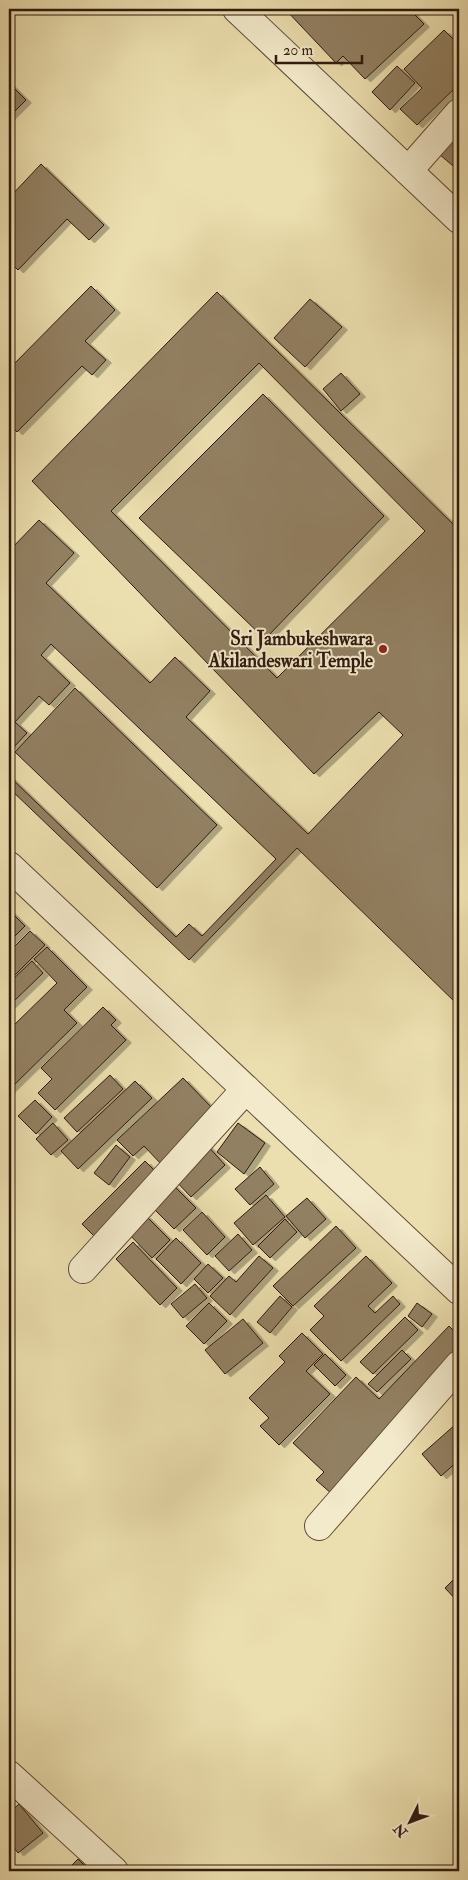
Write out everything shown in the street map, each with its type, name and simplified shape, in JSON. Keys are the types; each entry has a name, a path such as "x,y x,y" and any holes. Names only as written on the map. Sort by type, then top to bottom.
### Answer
{"street":[{"path":"237,9 459,219"},
{"path":"408,171 459,113"},
{"path":"9,866 459,1290"},
{"path":"83,1269 246,1089"},
{"path":"319,1526 459,1365"},
{"path":"9,1775 114,1871"}],"building":[{"path":"285,9 369,9 374,15 381,9 409,9 424,24 365,79 343,56 336,63"},
{"path":"444,30 459,45 459,84 417,125 400,109 422,88 404,69"},
{"path":"397,66 415,83 390,110 372,92"},
{"path":"9,83 26,100 9,117"},
{"path":"459,130 459,171 439,154"},
{"path":"41,164 104,225 89,240 67,219 18,270 9,261 9,198"},
{"path":"91,286 115,310 85,341 106,360 92,375 82,366 17,432 9,424 9,369"},
{"name":"Sri Jambukeshwara Akilandeswari Temple","path":"217,292 459,530 459,1006 297,848 189,960 9,788 9,776 176,937 189,924 202,936 276,859 51,644 41,655 70,683 49,705 39,696 15,722 27,733 13,748 9,744 9,551 39,520 74,553 46,583 150,683 175,657 210,691 186,717 308,834 403,735 379,712 314,774 32,481","holes":["259,363 425,531 277,678 111,511"]},
{"path":"310,299 342,327 305,367 274,338"},
{"path":"341,373 360,394 341,411 323,389"},
{"name":"Sri Jambukeshwara Akilandeswari Temple","path":"263,394 384,516 265,639 139,518"},
{"path":"75,688 217,825 157,888 15,752"},
{"path":"9,910 25,926 9,942"},
{"path":"30,931 45,945 9,981 9,952"},
{"path":"47,947 87,987 64,1010 77,1023 9,1090 9,1030 57,983 34,959"},
{"path":"32,961 43,973 9,1006 9,983"},
{"path":"103,1007 116,1020 111,1025 126,1040 55,1110 38,1093 52,1079 41,1068"},
{"path":"110,1075 123,1089 77,1132 64,1118"},
{"path":"183,1078 218,1114 163,1166 144,1146 133,1156 117,1140"},
{"path":"135,1081 152,1098 78,1169 61,1151"},
{"path":"35,1100 52,1117 36,1134 18,1116"},
{"path":"53,1123 68,1140 51,1155 36,1139"},
{"path":"238,1123 265,1143 244,1174 217,1152"},
{"path":"206,1144 225,1165 191,1197 172,1177"},
{"path":"116,1145 130,1157 109,1185 94,1173"},
{"path":"145,1161 163,1179 100,1242 82,1224"},
{"path":"260,1167 274,1184 250,1205 235,1189"},
{"path":"172,1184 196,1208 174,1229 150,1205"},
{"path":"266,1195 285,1217 253,1245 234,1223"},
{"path":"307,1198 326,1219 305,1238 286,1216"},
{"path":"202,1212 225,1237 207,1255 183,1230"},
{"path":"145,1215 170,1240 152,1258 128,1233"},
{"path":"285,1219 297,1232 270,1258 258,1246"},
{"path":"336,1226 356,1248 293,1306 273,1286"},
{"path":"238,1234 252,1250 229,1271 215,1256"},
{"path":"176,1238 201,1263 181,1284 156,1259"},
{"path":"133,1242 177,1288 160,1305 116,1259"},
{"path":"259,1256 273,1268 230,1315 210,1296 229,1276 236,1282"},
{"path":"366,1256 392,1283 368,1306 375,1313 393,1296 400,1304 341,1361 310,1330 324,1316 314,1306"},
{"path":"208,1264 223,1278 208,1293 194,1279"},
{"path":"195,1284 207,1298 183,1318 171,1304"},
{"path":"280,1296 292,1307 270,1333 257,1322"},
{"path":"209,1303 227,1321 204,1344 186,1326"},
{"path":"417,1303 432,1314 422,1327 408,1316"},
{"path":"405,1317 418,1330 373,1374 360,1362"},
{"path":"243,1319 263,1343 225,1374 205,1350"},
{"path":"449,1326 459,1336 459,1360 332,1494 316,1480 324,1472 293,1443 356,1377 379,1399"},
{"path":"302,1333 323,1354 306,1371 330,1394 279,1445 260,1426 269,1418 249,1398 285,1362 279,1356"},
{"path":"402,1350 411,1359 377,1392 368,1384"},
{"path":"325,1354 346,1375 335,1386 314,1365"},
{"path":"456,1424 459,1429 459,1460 441,1476 422,1454"},
{"path":"459,1574 459,1603 445,1588"},
{"path":"19,1804 43,1833 18,1853 9,1841 9,1813"},
{"path":"78,1859 90,1871 66,1871"}],"place":[{"name":"Sri Jambukeshwara Akilandeswari Temple","path":"383,649"}]}
